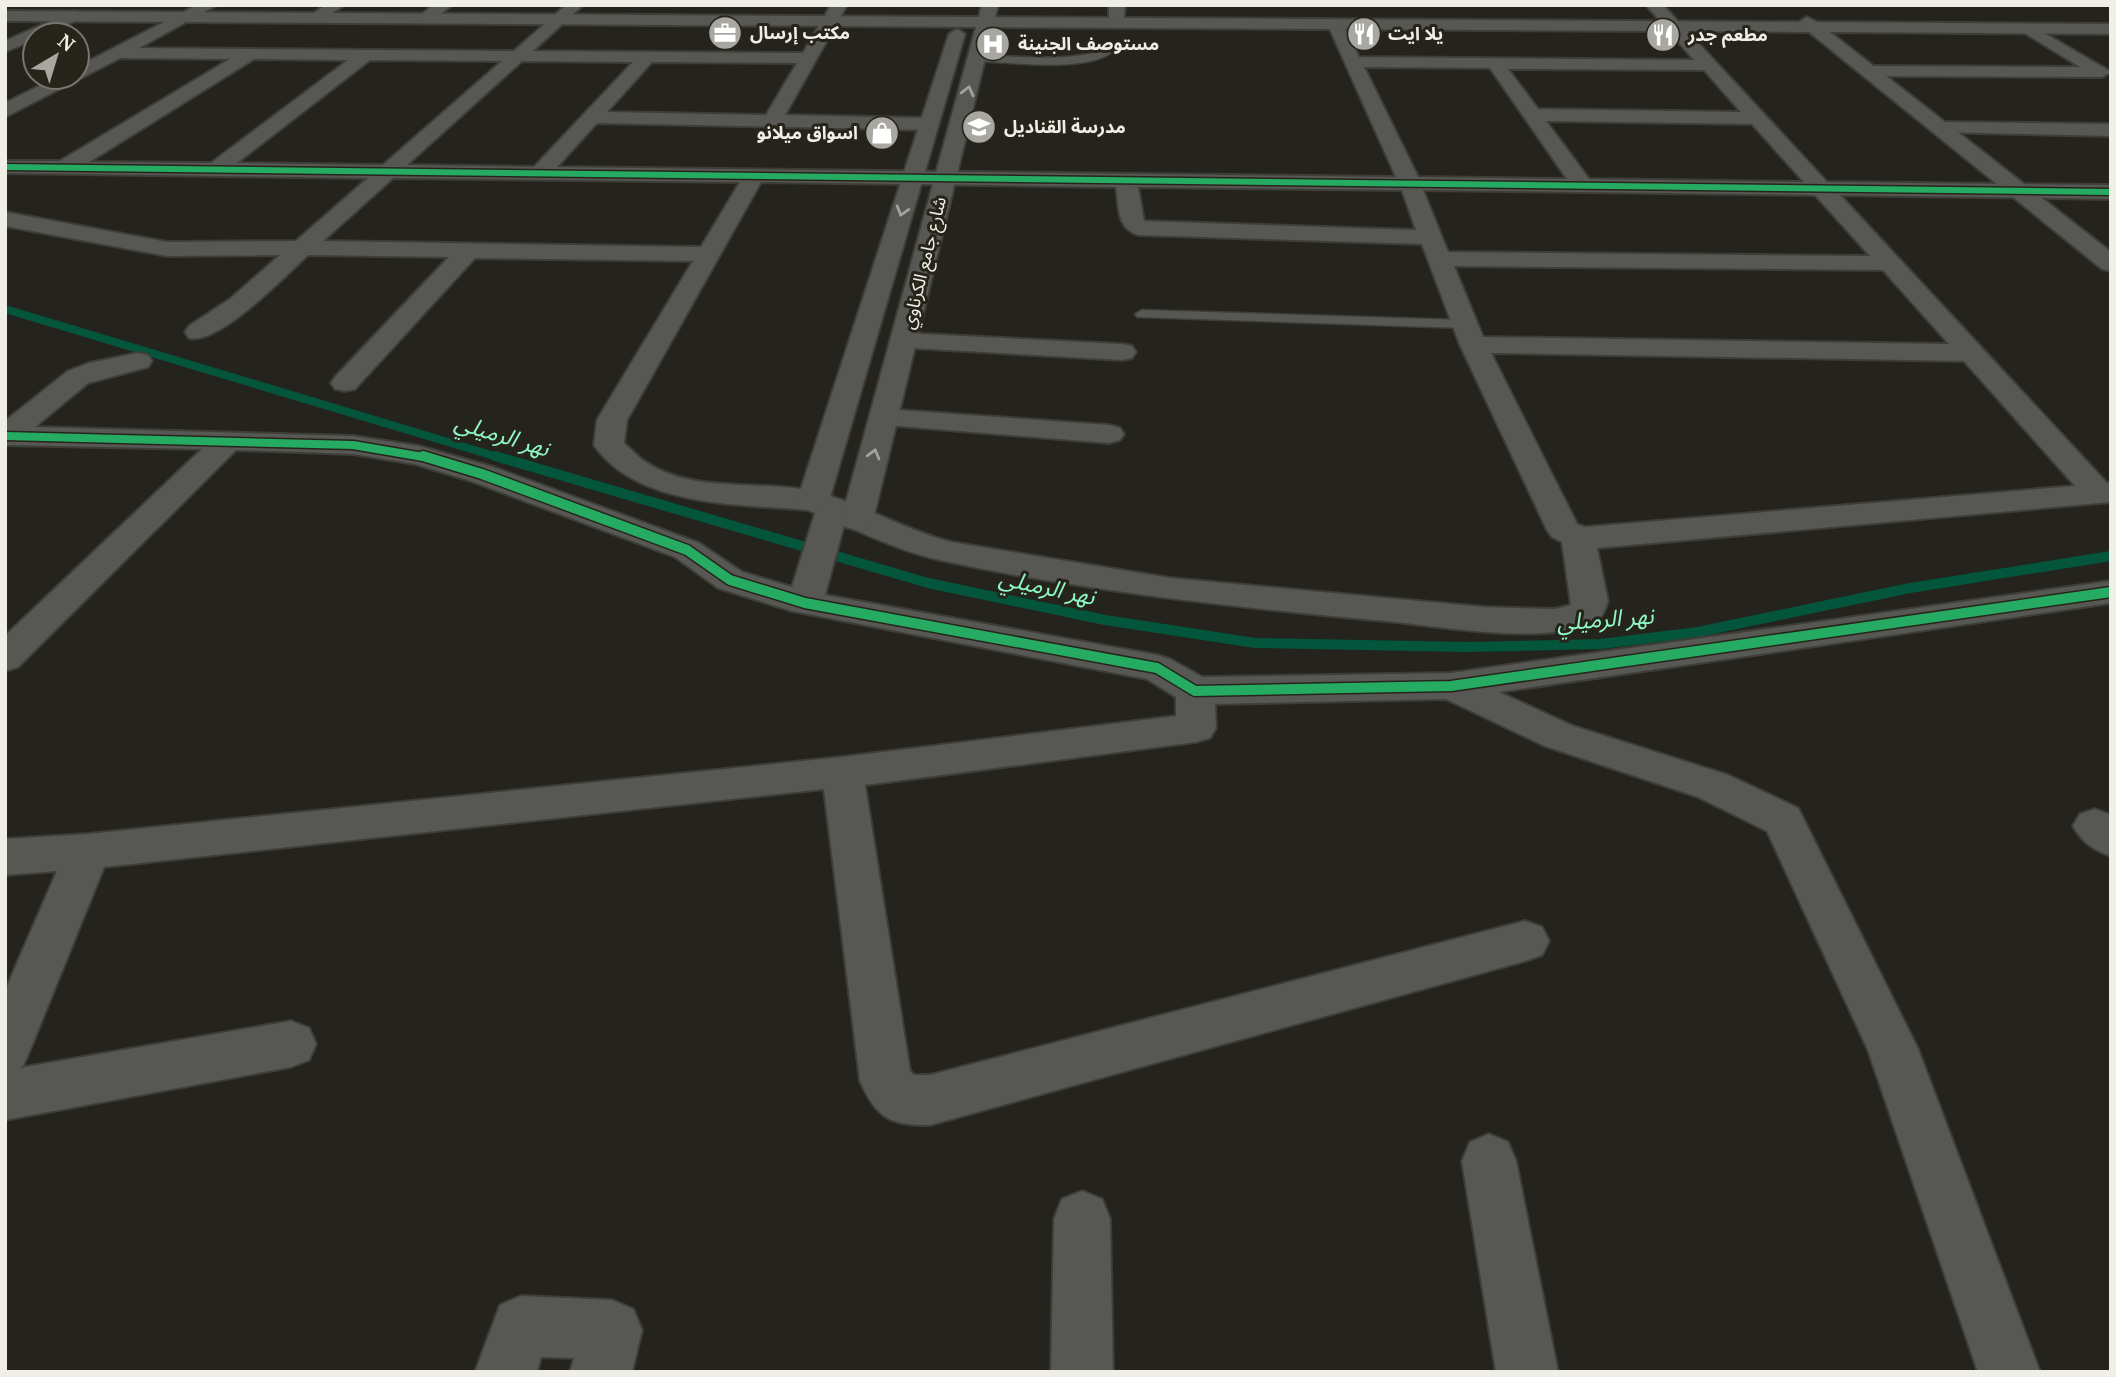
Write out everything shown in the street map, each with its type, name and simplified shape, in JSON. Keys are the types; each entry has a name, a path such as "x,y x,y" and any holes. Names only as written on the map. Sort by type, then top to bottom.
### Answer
{"street":[{"path":"91,67 209,5"},
{"path":"316,18 336,5"},
{"path":"424,19 444,5"},
{"path":"772,121 839,5"},
{"path":"1116,23 1117,5"},
{"path":"1654,5 1972,354 2105,493"},
{"path":"1786,5 2111,264"},
{"path":"198,332 239,304 567,12"},
{"path":"5,16 424,19 567,12 830,21 988,14 1116,23 2111,29"},
{"name":"شارع جامع الكرناوي","path":"834,510 913,178 964,14"},
{"name":"شارع جامع الكرناوي","path":"834,510 884,418 988,14"},
{"path":"5,47 73,16"},
{"path":"1336,24 1410,184 1468,334 1562,527 1578,537 2105,493"},
{"path":"2029,29 2105,72"},
{"path":"118,53 808,58"},
{"path":"64,168 252,53"},
{"path":"215,170 367,54"},
{"path":"540,173 647,57"},
{"path":"1353,62 1708,65"},
{"path":"1496,64 1583,186"},
{"path":"1869,72 2105,72"},
{"path":"5,111 44,91"},
{"path":"1532,114 1757,118"},
{"path":"591,117 929,124"},
{"path":"1940,128 2111,130"},
{"path":"5,167 2111,192"},
{"path":"754,176 612,420 609,445 634,468 661,481 706,491 834,510 913,542 948,552 1170,589 1484,619 1555,621 1581,616 1591,601 1578,537"},
{"path":"1126,180 1133,224 1139,228 1435,248 1889,263"},
{"path":"5,219 167,249 302,248 711,254"},
{"path":"345,383 468,251"},
{"path":"1468,334 1972,354"},
{"path":"903,341 1122,352"},
{"path":"6,435 78,377 99,369 138,361"},
{"path":"884,418 1109,434"},
{"path":"6,435 353,445 419,455 482,474 687,550 730,579 805,603 1157,668 1195,691 1451,686 2111,592"},
{"path":"5,658 228,441"},
{"path":"805,603 834,510"},
{"path":"1451,686 1559,736 1713,786 1783,820 1893,1049 2009,1372"},
{"path":"5,857 88,851 842,772 1196,728 1195,691"},
{"path":"842,772 886,1081 902,1100 930,1100 1525,941"},
{"path":"5,1050 88,851"},
{"path":"5,1095 291,1044"},
{"path":"1489,1161 1527,1372"},
{"path":"1082,1219 1083,1372"},
{"path":"506,1372 521,1325 612,1330 601,1372"}],"lane":[{"path":"976,58 1076,60 1101,58 1107,52"},
{"path":"1142,314 1468,334"}],"waterway":[{"name":"نهر الرميلي","path":"5,309 501,458"},
{"name":"نهر الرميلي","path":"495,456 928,583 1105,620 1255,643 1467,647 1601,644 1698,632 1910,588 2111,556"}],"cycle path":[{"path":"5,167 2111,192"},
{"path":"5,436 291,442 353,445 419,455 482,474 687,550 730,580 805,603 1157,668 1195,691 1451,686 2111,592"}],"place":[{"name":"مكتب إرسال","path":"725,33"},
{"name":"يلا ايت","path":"1364,34"},
{"name":"مطعم جدر","path":"1663,35"},
{"name":"مستوصف الجنينة","path":"993,44"},
{"name":"مدرسة القناديل","path":"979,127"},
{"name":"اسواق ميلانو","path":"882,133"}]}
